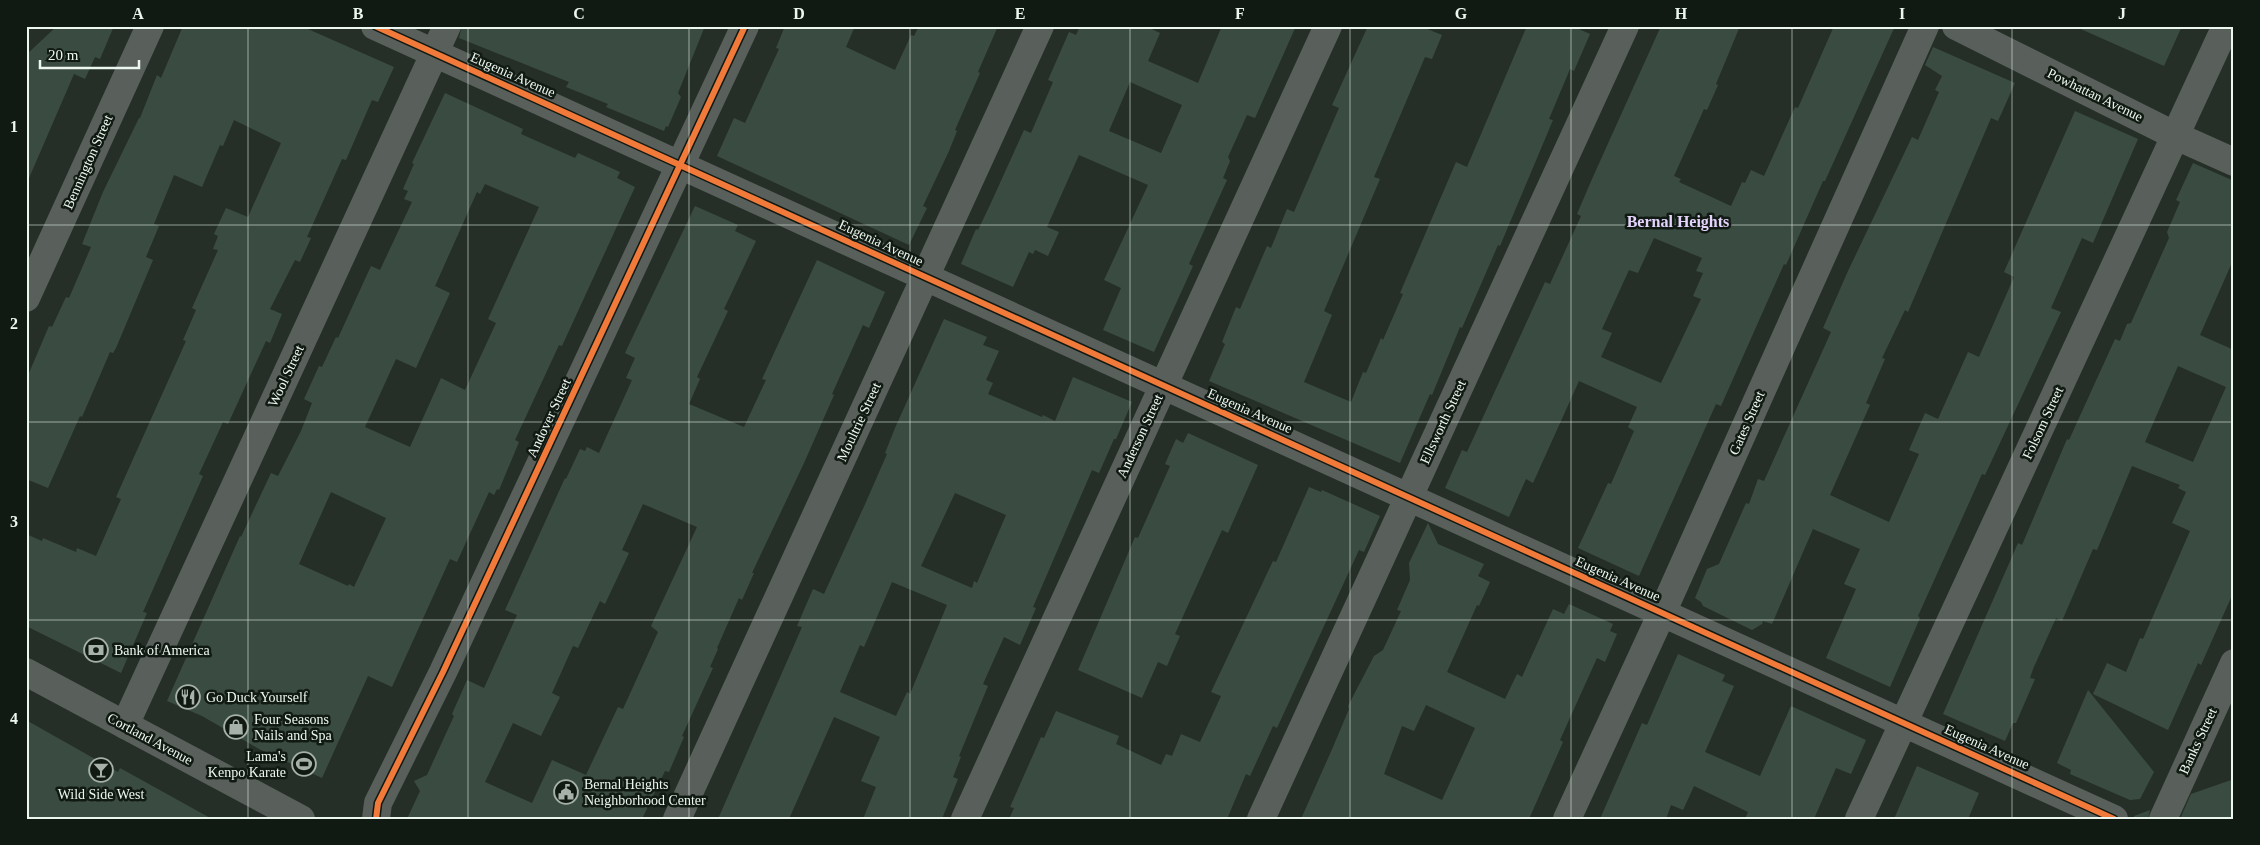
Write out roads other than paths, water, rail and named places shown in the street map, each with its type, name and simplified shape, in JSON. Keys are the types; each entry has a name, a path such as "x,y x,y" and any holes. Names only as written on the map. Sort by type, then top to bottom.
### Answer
{"street":[{"name":"Bennington Street","path":"26,298 150,26"},
{"name":"Eugenia Avenue","path":"375,26 2114,819"},
{"name":"Wool Street","path":"125,725 447,26"},
{"name":"Andover Street","path":"376,819 378,803 443,672 745,26"},
{"name":"Moultrie Street","path":"678,819 1040,26"},
{"name":"Anderson Street","path":"965,819 1328,26"},
{"name":"Ellsworth Street","path":"1261,819 1625,26"},
{"name":"Gates Street","path":"1567,819 1662,613 1925,26"},
{"name":"Powhattan Avenue","path":"1956,26 2176,136 2234,162"},
{"name":"Folsom Street","path":"1859,819 2226,26"},
{"name":"Banks Street","path":"2163,819 2234,663"},
{"name":"Cortland Avenue","path":"26,672 301,819"}],"place":[{"name":"Bank of America","path":"96,650"},
{"name":"Go Duck Yourself","path":"188,697"},
{"name":"Four Seasons Nails and Spa","path":"236,727"},
{"name":"Lama's Kenpo Karate","path":"304,764"},
{"name":"Wild Side West","path":"101,770"},
{"name":"Bernal Heights Neighborhood Center","path":"566,792"}],"district":[{"name":"Bernal Heights","path":"1678,221"}]}
